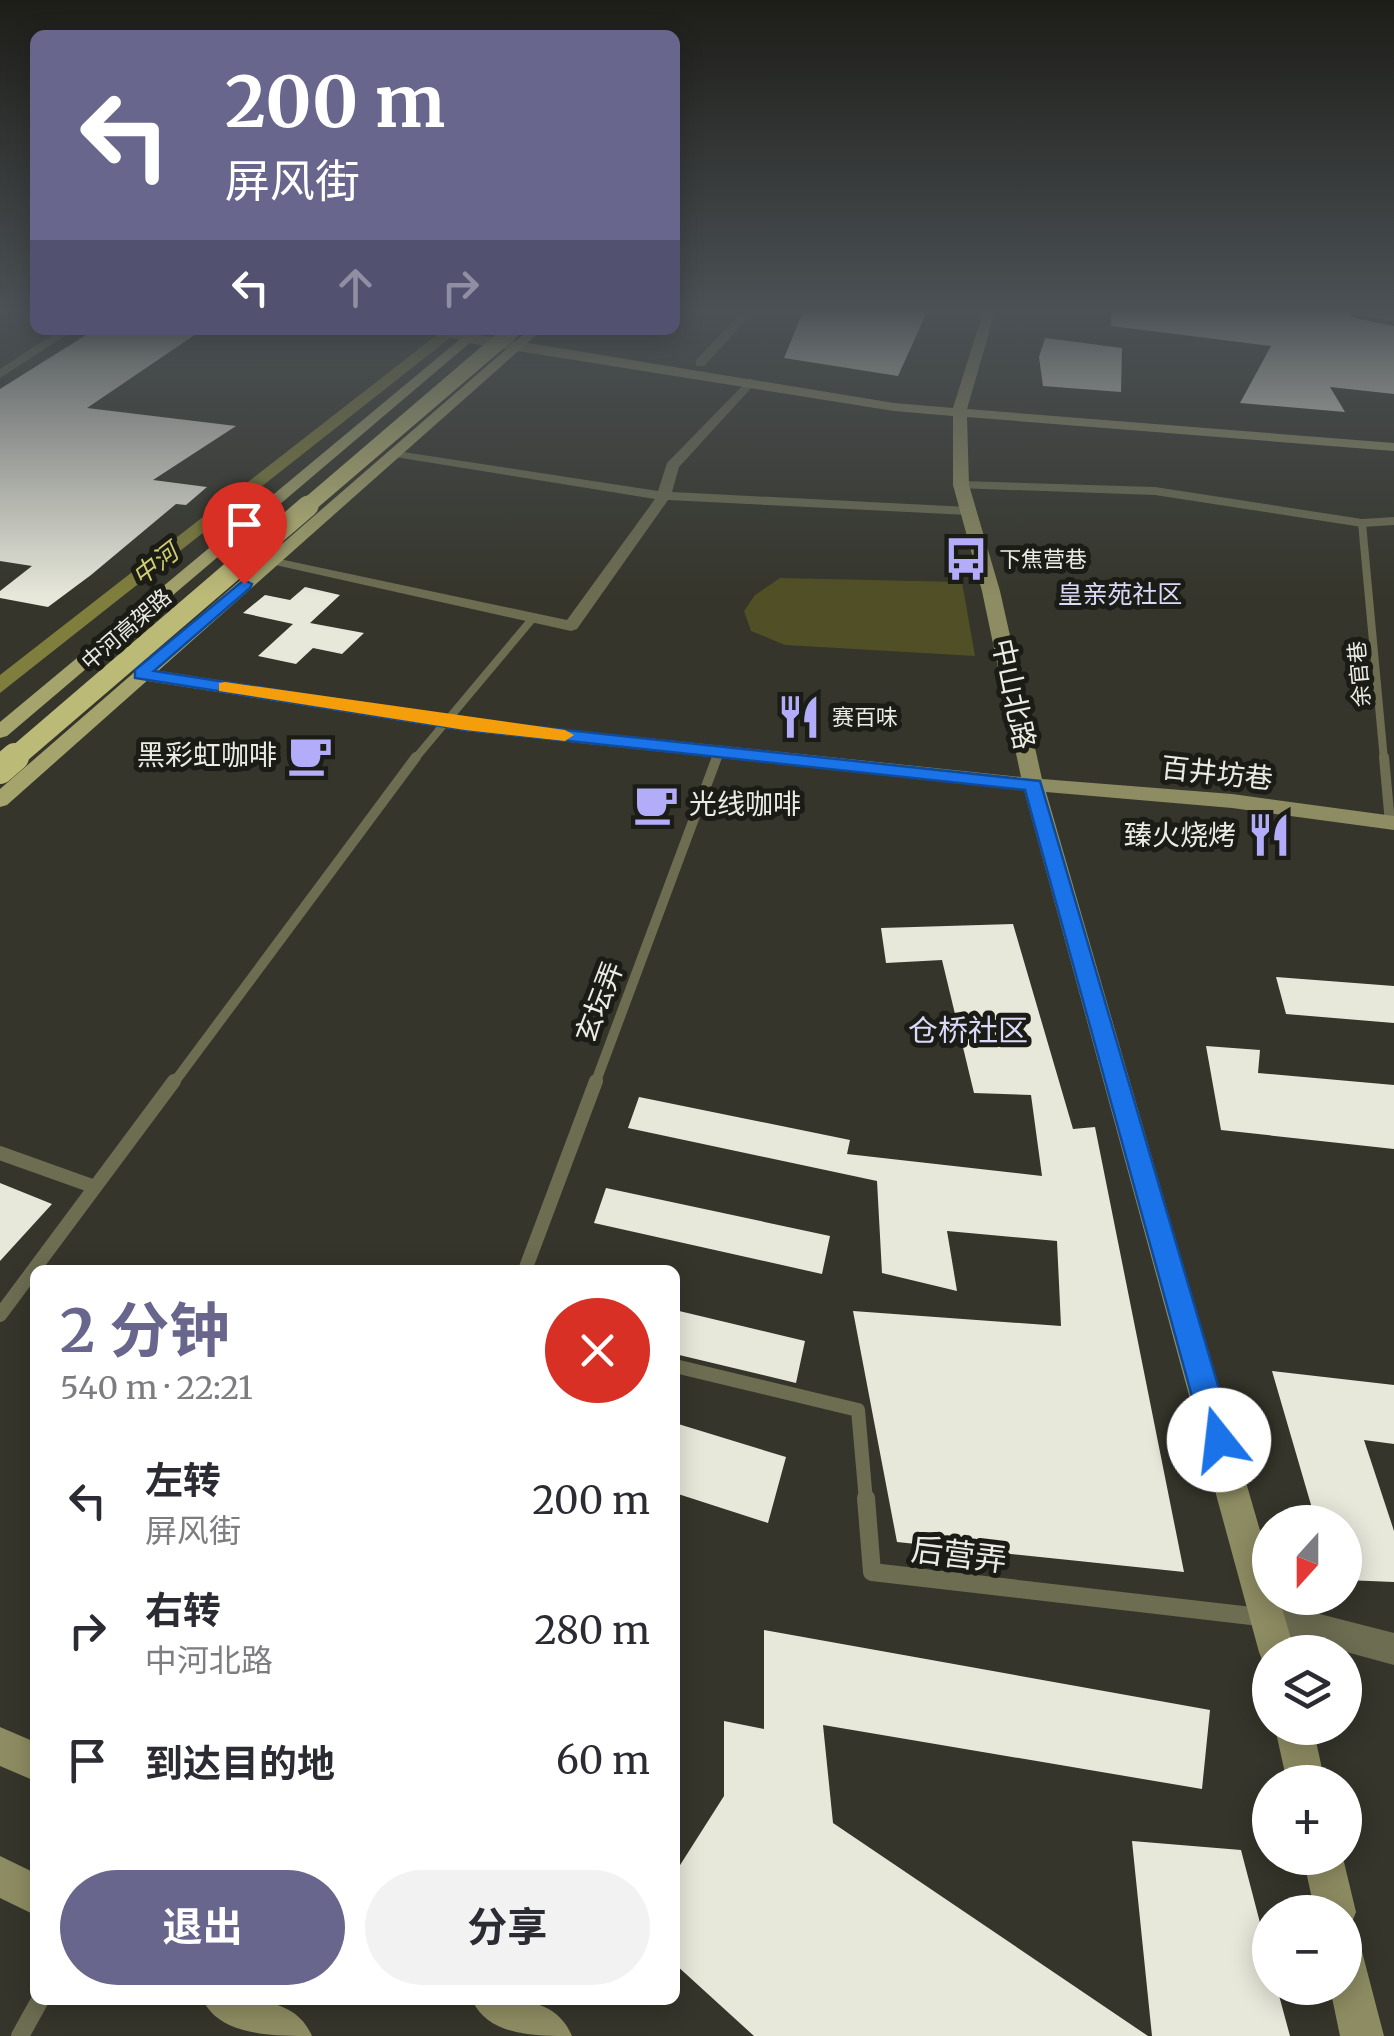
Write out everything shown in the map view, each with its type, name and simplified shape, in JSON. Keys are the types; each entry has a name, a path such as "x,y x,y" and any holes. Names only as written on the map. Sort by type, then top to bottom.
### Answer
{"highway":[{"name":"中河高架路","path":"0,746 403,407"},
{"name":"中河高架路","path":"0,770 437,407"}],"main road":[{"path":"0,732 384,407"},
{"path":"0,800 445,407"},
{"path":"895,407 960,408 1394,444"},
{"path":"954,407 960,408"},
{"name":"中山北路","path":"960,408 961,485 992,591 1034,785 1273,1635"},
{"name":"百井坊巷","path":"141,674 443,721 1034,785 1232,801 1392,823"},
{"path":"0,1746 30,1760"},
{"path":"0,1876 30,1893"},
{"path":"233,2005 290,2036"},
{"path":"501,2005 550,2036"},
{"path":"1355,2005 1362,2036"}],"street":[{"path":"270,562 571,626 664,496 672,466 727,407"},
{"path":"395,453 664,496 968,510"},
{"path":"961,485 1155,491 1362,522 1394,521"},
{"path":"1269,1617 1394,1649"}],"lane":[{"name":"余官巷","path":"1362,522 1392,823"},
{"path":"37,1265 443,721 533,618"},
{"name":"玄坛弄","path":"527,1265 719,752"},
{"path":"0,1153 95,1188"},
{"path":"0,1314 30,1274"},
{"name":"后营弄","path":"680,1367 858,1410 872,1572 1269,1617"},
{"path":"20,2036 37,2005"}],"shaded area":[{"path":"780,578 962,582 975,656 785,645 751,631 744,611 755,595"}],"building":[{"path":"0,407 88,407 236,426 153,480 207,487 186,505 176,504 48,607 0,598 0,591 32,566 0,561"},
{"path":"1287,407 1342,407 1345,412"},
{"path":"305,587 340,595 310,623 364,633 342,654 313,648 296,664 258,656 293,624 243,613 265,595 290,600"},
{"path":"1013,924 1073,1129 1095,1127 1184,1572 897,1542 853,1311 1061,1326 1057,1241 947,1231 957,1291 882,1273 877,1181 628,1128 639,1097 850,1140 847,1154 1042,1176 1031,1095 974,1093 942,960 886,963 881,928"},
{"path":"1276,977 1394,986 1394,1023 1286,1014"},
{"path":"1206,1046 1260,1050 1258,1073 1394,1085 1394,1149 1221,1130"},
{"path":"0,1183 52,1204 0,1261"},
{"path":"606,1188 830,1236 822,1274 594,1223"},
{"path":"680,1311 805,1341 796,1383 680,1355"},
{"path":"1272,1371 1394,1385 1394,1444 1364,1440 1394,1531 1394,1582 1362,1581 1362,1505 1311,1505"},
{"path":"680,1425 786,1457 768,1523 680,1495"},
{"path":"764,1630 1210,1710 1202,1789 823,1725 833,1823 1148,2036 754,2036 680,1969 680,1865 724,1796 724,1721 764,1729"},
{"path":"1132,1841 1241,1850 1253,1895 1252,2005 1282,2005 1290,2036 1152,2036"}],"waterway":[{"name":"中河","path":"0,686 354,407"}],"slow traffic":[{"path":"225,687 465,724 565,735"}],"place":[{"name":"下焦营巷","path":"966,559"},
{"name":"赛百味","path":"799,717"},
{"name":"黑彩虹咖啡","path":"310,755"},
{"name":"光线咖啡","path":"656,804"},
{"name":"臻火烧烤","path":"1269,835"}],"district":[{"name":"皇亲苑社区","path":"1120,594"},
{"name":"仓桥社区","path":"968,1030"}],"route":[{"path":"244,584 141,674 465,724 1034,785 1219,1440"}]}
